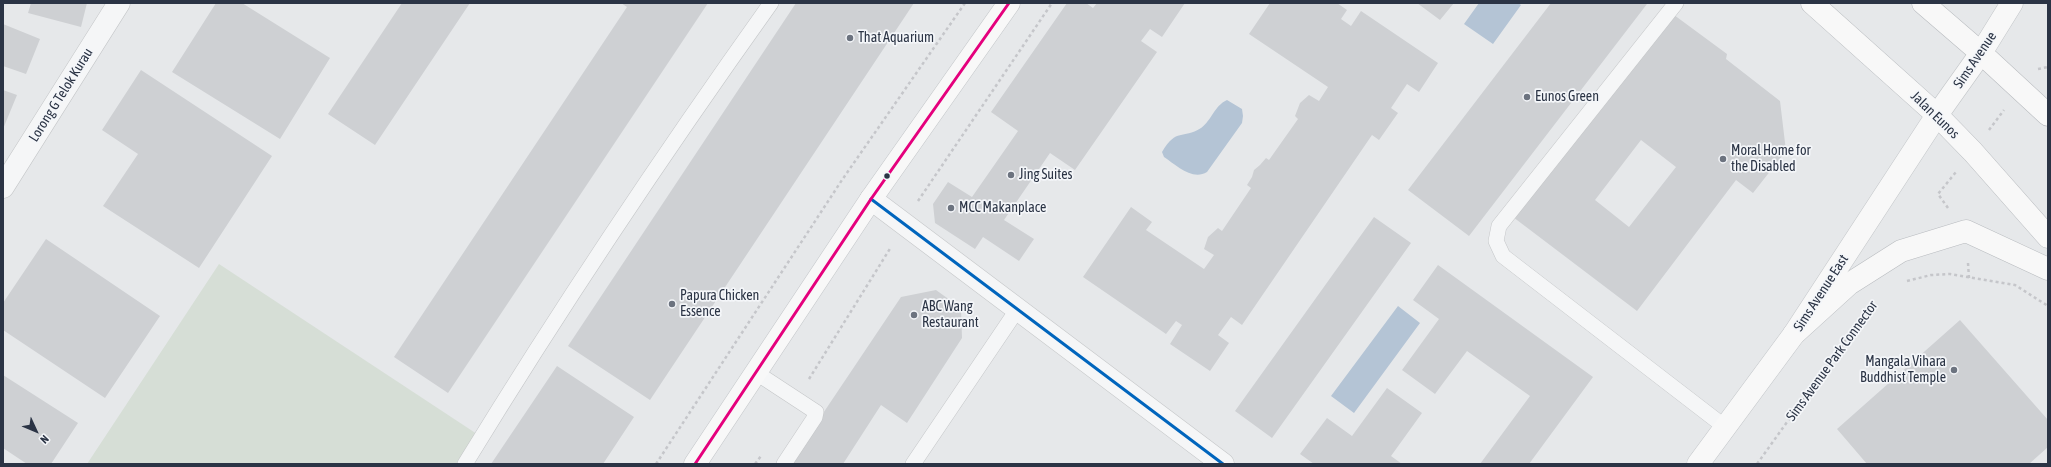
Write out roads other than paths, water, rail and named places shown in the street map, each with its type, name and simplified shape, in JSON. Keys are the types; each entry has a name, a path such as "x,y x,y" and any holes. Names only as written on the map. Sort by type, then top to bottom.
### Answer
{"main road":[{"path":"695,464 870,199 1009,3"},
{"name":"Jalan Eunos","path":"1812,3 1936,115 1973,152 2048,237"},
{"path":"1923,3 1981,53 2048,115"},
{"name":"Sims Avenue","path":"1936,115 1981,53 2012,3"},
{"name":"Sims Avenue East","path":"1698,464 1794,334 1936,115"},
{"path":"1794,334 1849,284 1902,251 1966,231 2048,269"}],"street":[{"name":"Lorong G Telok Kurau","path":"3,187 119,3"},
{"path":"870,199 1223,464"}],"lane":[{"path":"466,464 517,379 678,134 771,3"},
{"path":"1676,3 1499,226 1496,241 1503,256 1725,427"},
{"path":"913,464 1017,310"},
{"path":"755,372 816,412 816,417 784,464"}],"water":[{"path":"1479,3 1518,3 1521,5 1493,44 1464,24"},
{"path":"1227,100 1242,109 1242,123 1207,172 1196,175 1184,171 1164,157 1162,152 1172,139 1201,128 1205,125 1216,109"},
{"path":"1398,306 1420,323 1354,413 1331,396"}],"place":[{"name":"That Aquarium","path":"850,38"},
{"name":"Eunos Green","path":"1527,97"},
{"name":"Moral Home for the Disabled","path":"1723,159"},
{"name":"Jing Suites","path":"1011,175"},
{"name":"MCC Makanplace","path":"951,208"},
{"name":"Papura Chicken Essence","path":"672,304"},
{"name":"ABC Wang Restaurant","path":"914,315"},
{"name":"Mangala Vihara Buddhist Temple","path":"1954,370"}]}
